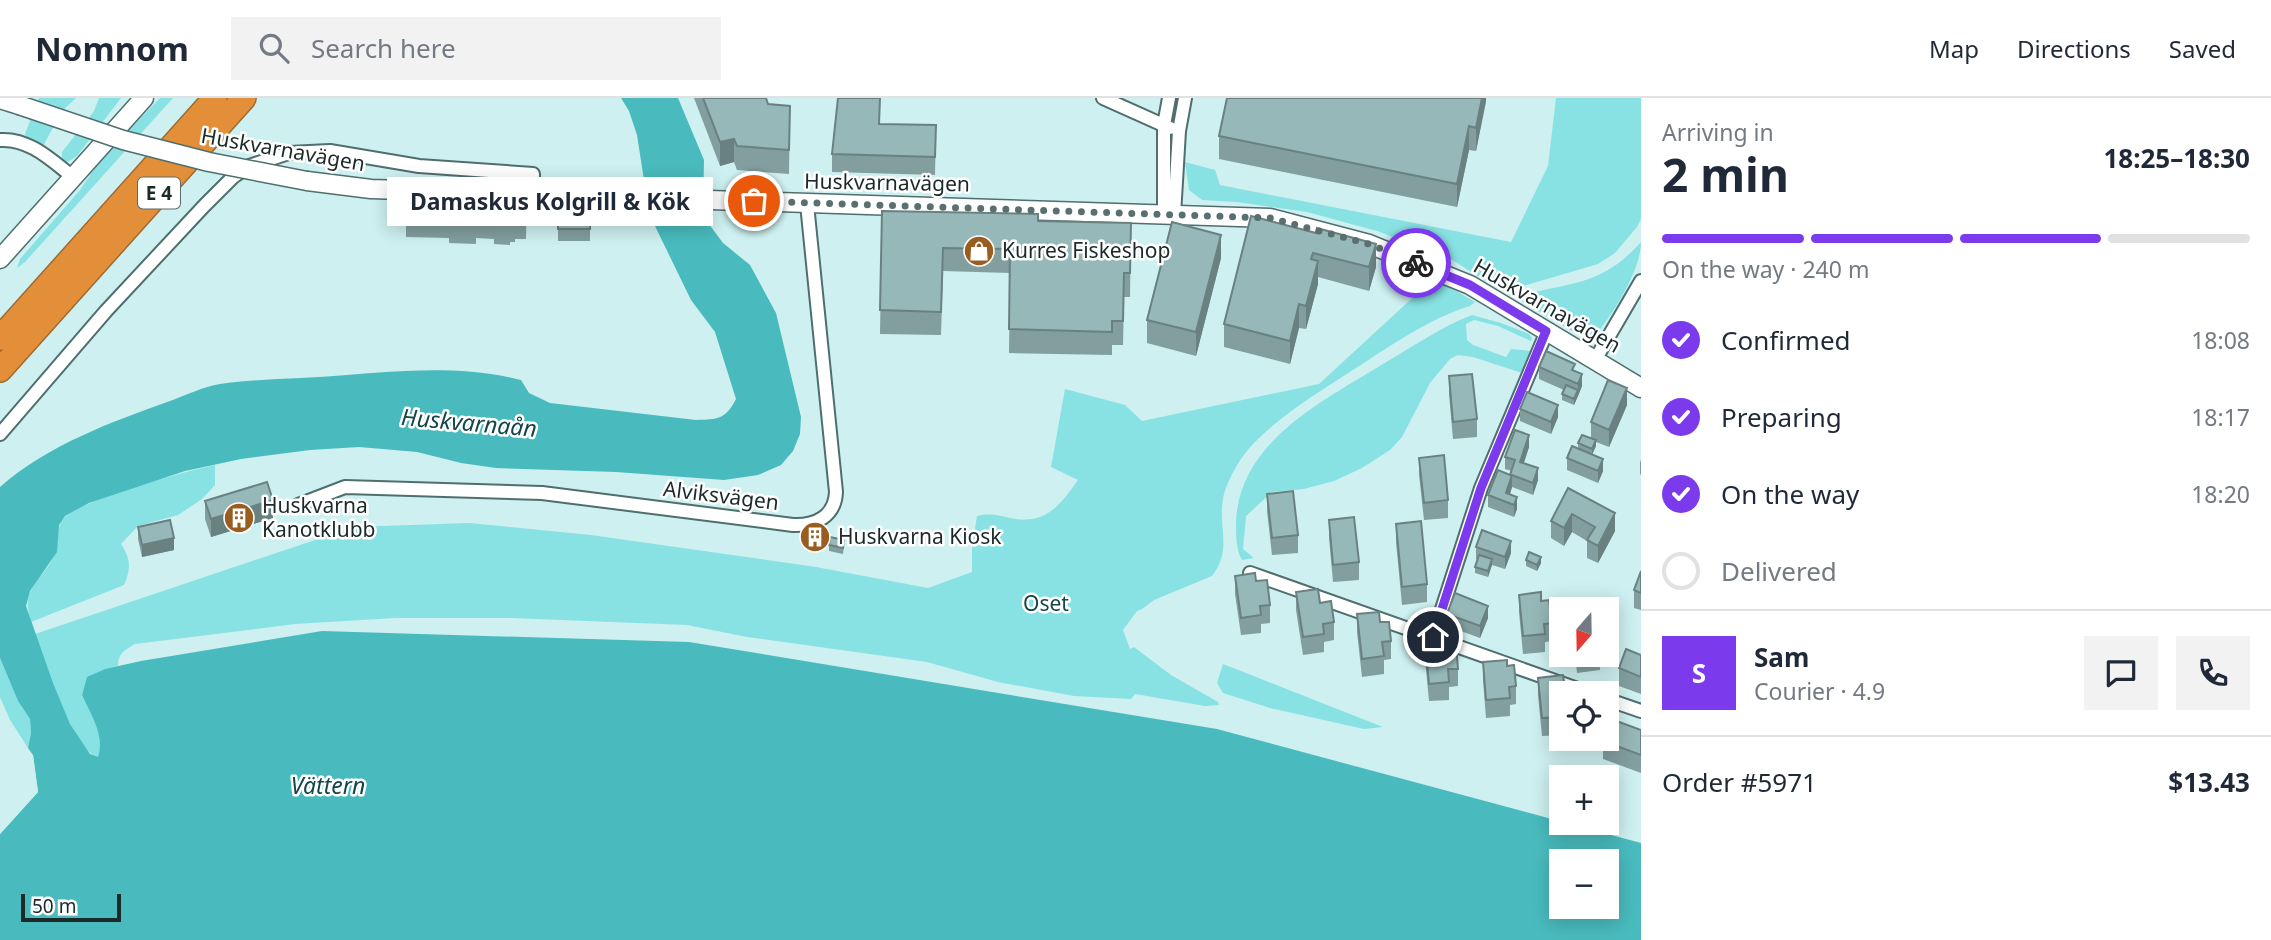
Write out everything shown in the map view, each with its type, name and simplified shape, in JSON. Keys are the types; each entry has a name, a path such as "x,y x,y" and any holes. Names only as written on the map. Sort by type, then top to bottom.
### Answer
{"highway":[{"name":"E 4","path":"0,370 244,98"},
{"name":"E 4","path":"0,338 209,103"}],"street":[{"path":"0,259 144,98"},
{"path":"1104,98 1179,131"},
{"path":"1168,98 1164,125 1169,215"},
{"path":"1169,215 1185,98"},
{"name":"Huskvarnavägen","path":"0,99 123,140 209,162 307,181 371,189 1270,218 1369,244 1470,285 1641,388"},
{"path":"0,140 19,141 51,159 73,177"},
{"path":"0,434 106,311 204,206 233,177 249,166 289,153 330,151 419,166 533,174 533,194"},
{"name":"Alviksvägen","path":"298,505 345,487 542,493 793,525 810,523 826,515 832,509 836,492 807,204"},
{"path":"1595,360 1641,281"},
{"path":"1433,637 1481,488 1546,331"},
{"path":"1250,573 1556,681"},
{"path":"1619,703 1641,711"}],"green space":[{"path":"39,98 76,98 62,111 43,146 37,147 27,140 25,134"},
{"path":"99,98 121,98 77,156 66,163 62,152 94,111"},
{"path":"160,98 173,98 17,268 20,259 80,190 100,160"},
{"path":"1556,98 1641,98 1641,219 1615,253 1598,264 1510,290 1499,289 1449,258 1377,231 1307,212 1202,200 1189,190 1185,162 1215,170 1220,185 1511,242 1548,166"},
{"path":"1641,242 1632,277 1598,332 1587,337 1577,334 1520,300 1523,295 1572,284 1600,274 1614,267"},
{"name":"Oset","path":"1434,278 1475,302 1395,343 1301,404 1265,432 1245,454 1226,487 1222,505 1222,556 1212,576 1154,600 1137,611 1123,630 1130,649 1134,647 1171,675 1219,705 1205,706 1135,694 1131,699 1074,696 998,682 927,662 747,637 687,625 511,618 395,618 295,624 135,644 121,655 118,666 87,678 82,695 99,733 98,758 88,750 68,721 35,634 354,527 469,523 591,535 816,567 928,588 972,572 972,547 977,516 1033,519 1042,516 1057,506 1078,480 1051,467 1065,389 1125,405 1142,421 1319,384"},
{"path":"1472,315 1529,334 1531,341 1498,326 1474,320 1466,324 1467,340 1473,345 1506,357 1511,349 1531,351 1522,373 1473,357 1458,355 1450,359 1430,383 1402,437 1390,450 1362,468 1334,481 1304,489 1272,492 1246,516 1243,549 1254,558 1242,560 1237,547 1236,532 1240,494 1251,469 1268,447 1288,427 1335,393 1449,325"},
{"path":"215,465 215,485 202,499 178,515 138,526 121,544 129,564 124,585 31,622 28,611 29,594 54,555 63,519 111,495"},
{"path":"0,658 18,701 30,719 28,748 10,720 0,697"},
{"path":"1223,664 1383,727 1364,729 1270,708 1223,693 1217,683"}],"water":[{"name":"Vättern","path":"621,98 678,98 704,160 703,216 723,243 750,265 776,313 801,417 800,434 793,451 781,465 758,475 724,480 616,472 496,468 417,452 359,447 241,459 185,471 89,503 65,516 59,525 57,552 30,591 26,606 70,724 90,754 98,757 100,741 96,725 82,695 87,677 105,669 141,661 322,631 689,642 1217,729 1549,818 1549,835 1611,835 1641,843 1641,940 0,940 0,834 38,792 33,755 28,748 30,719 18,701 0,658 0,487 39,459 81,436 201,389 236,382 391,372 457,371 521,380 529,393 550,403 696,420 724,415 736,399 715,332 691,300 655,226 637,135 629,111"}],"pier":[{"path":"33,755 38,792 0,834 0,829 34,791 30,756"}],"building":[{"path":"703,98 766,98 768,104 790,106 789,150 737,146 734,139 720,142"},
{"path":"838,98 880,98 879,124 936,125 935,157 832,154"},
{"path":"1227,98 1482,98 1476,128 1469,126 1457,184 1219,136"},
{"path":"406,193 527,196 526,216 515,216 510,218 510,221 494,221 495,216 476,215 476,220 449,220 449,214 406,213"},
{"path":"558,208 590,209 590,229 558,229"},
{"path":"882,211 1038,214 1038,221 1131,223 1130,273 1124,273 1123,321 1112,321 1112,332 1009,329 1010,249 943,248 941,312 880,310"},
{"path":"1251,216 1316,233 1317,228 1376,244 1369,267 1313,253 1311,259 1318,261 1306,306 1299,304 1290,341 1224,324"},
{"path":"1172,222 1221,235 1196,332 1147,320"},
{"path":"1546,351 1575,364 1572,370 1582,374 1578,384 1539,367"},
{"path":"1472,374 1477,419 1453,422 1449,376"},
{"path":"1608,380 1627,388 1609,430 1591,422"},
{"path":"1566,385 1578,390 1574,399 1562,394"},
{"path":"1527,392 1558,405 1551,422 1520,409"},
{"path":"1515,430 1529,435 1520,462 1538,468 1533,483 1512,475 1506,493 1517,497 1514,505 1488,495 1498,470 1510,475 1515,460 1505,457"},
{"path":"1582,435 1596,440 1592,449 1578,443"},
{"path":"1572,446 1603,459 1598,471 1567,458"},
{"path":"1444,455 1448,500 1424,503 1419,458"},
{"path":"267,482 273,500 211,519 205,501"},
{"path":"1568,488 1615,513 1598,546 1587,540 1595,527 1572,514 1564,528 1551,521"},
{"path":"1293,491 1298,535 1272,538 1267,494"},
{"path":"1354,517 1359,562 1333,565 1329,520"},
{"path":"170,520 174,538 142,545 138,527"},
{"path":"1421,521 1427,584 1402,587 1396,524"},
{"path":"810,527 820,527 820,534 811,535"},
{"path":"1482,530 1511,541 1505,557 1476,547"},
{"path":"830,537 844,540 843,548 829,545"},
{"path":"1529,552 1541,557 1537,565 1526,560"},
{"path":"1479,555 1492,559 1488,571 1475,567"},
{"path":"1641,571 1641,593 1634,590"},
{"path":"1255,573 1256,581 1267,580 1270,605 1260,606 1261,615 1241,618 1235,576"},
{"path":"1318,589 1320,603 1331,601 1334,622 1323,624 1324,634 1303,637 1296,592"},
{"path":"1541,592 1541,601 1549,600 1549,623 1544,624 1545,634 1523,636 1519,595"},
{"path":"1455,593 1488,606 1480,626 1447,614"},
{"path":"1379,612 1380,622 1389,622 1391,641 1382,642 1384,656 1362,659 1357,614"},
{"path":"1445,639 1446,646 1456,645 1458,669 1448,669 1449,682 1429,684 1425,641"},
{"path":"1626,649 1641,655 1641,677 1619,668"},
{"path":"1507,660 1507,666 1514,665 1516,686 1509,687 1510,698 1486,700 1483,662"},
{"path":"1563,675 1564,681 1549,681 1549,718 1542,718 1538,678"},
{"path":"1619,722 1641,730 1641,755 1619,747"}],"way so far":[{"path":"754,201 1270,218 1369,244 1416,263"}],"place":[{"name":"Damaskus Kolgrill & Kök","path":"754,201"},
{"name":"Kurres Fiskeshop","path":"979,251"},
{"name":"Huskvarna Kanotklubb","path":"239,518"},
{"name":"Huskvarna Kiosk","path":"815,537"}],"route":[{"path":"1416,263 1470,285 1546,331 1481,488 1433,637"}],"water label":[{"name":"Huskvarnaån","path":"469,423"}]}
